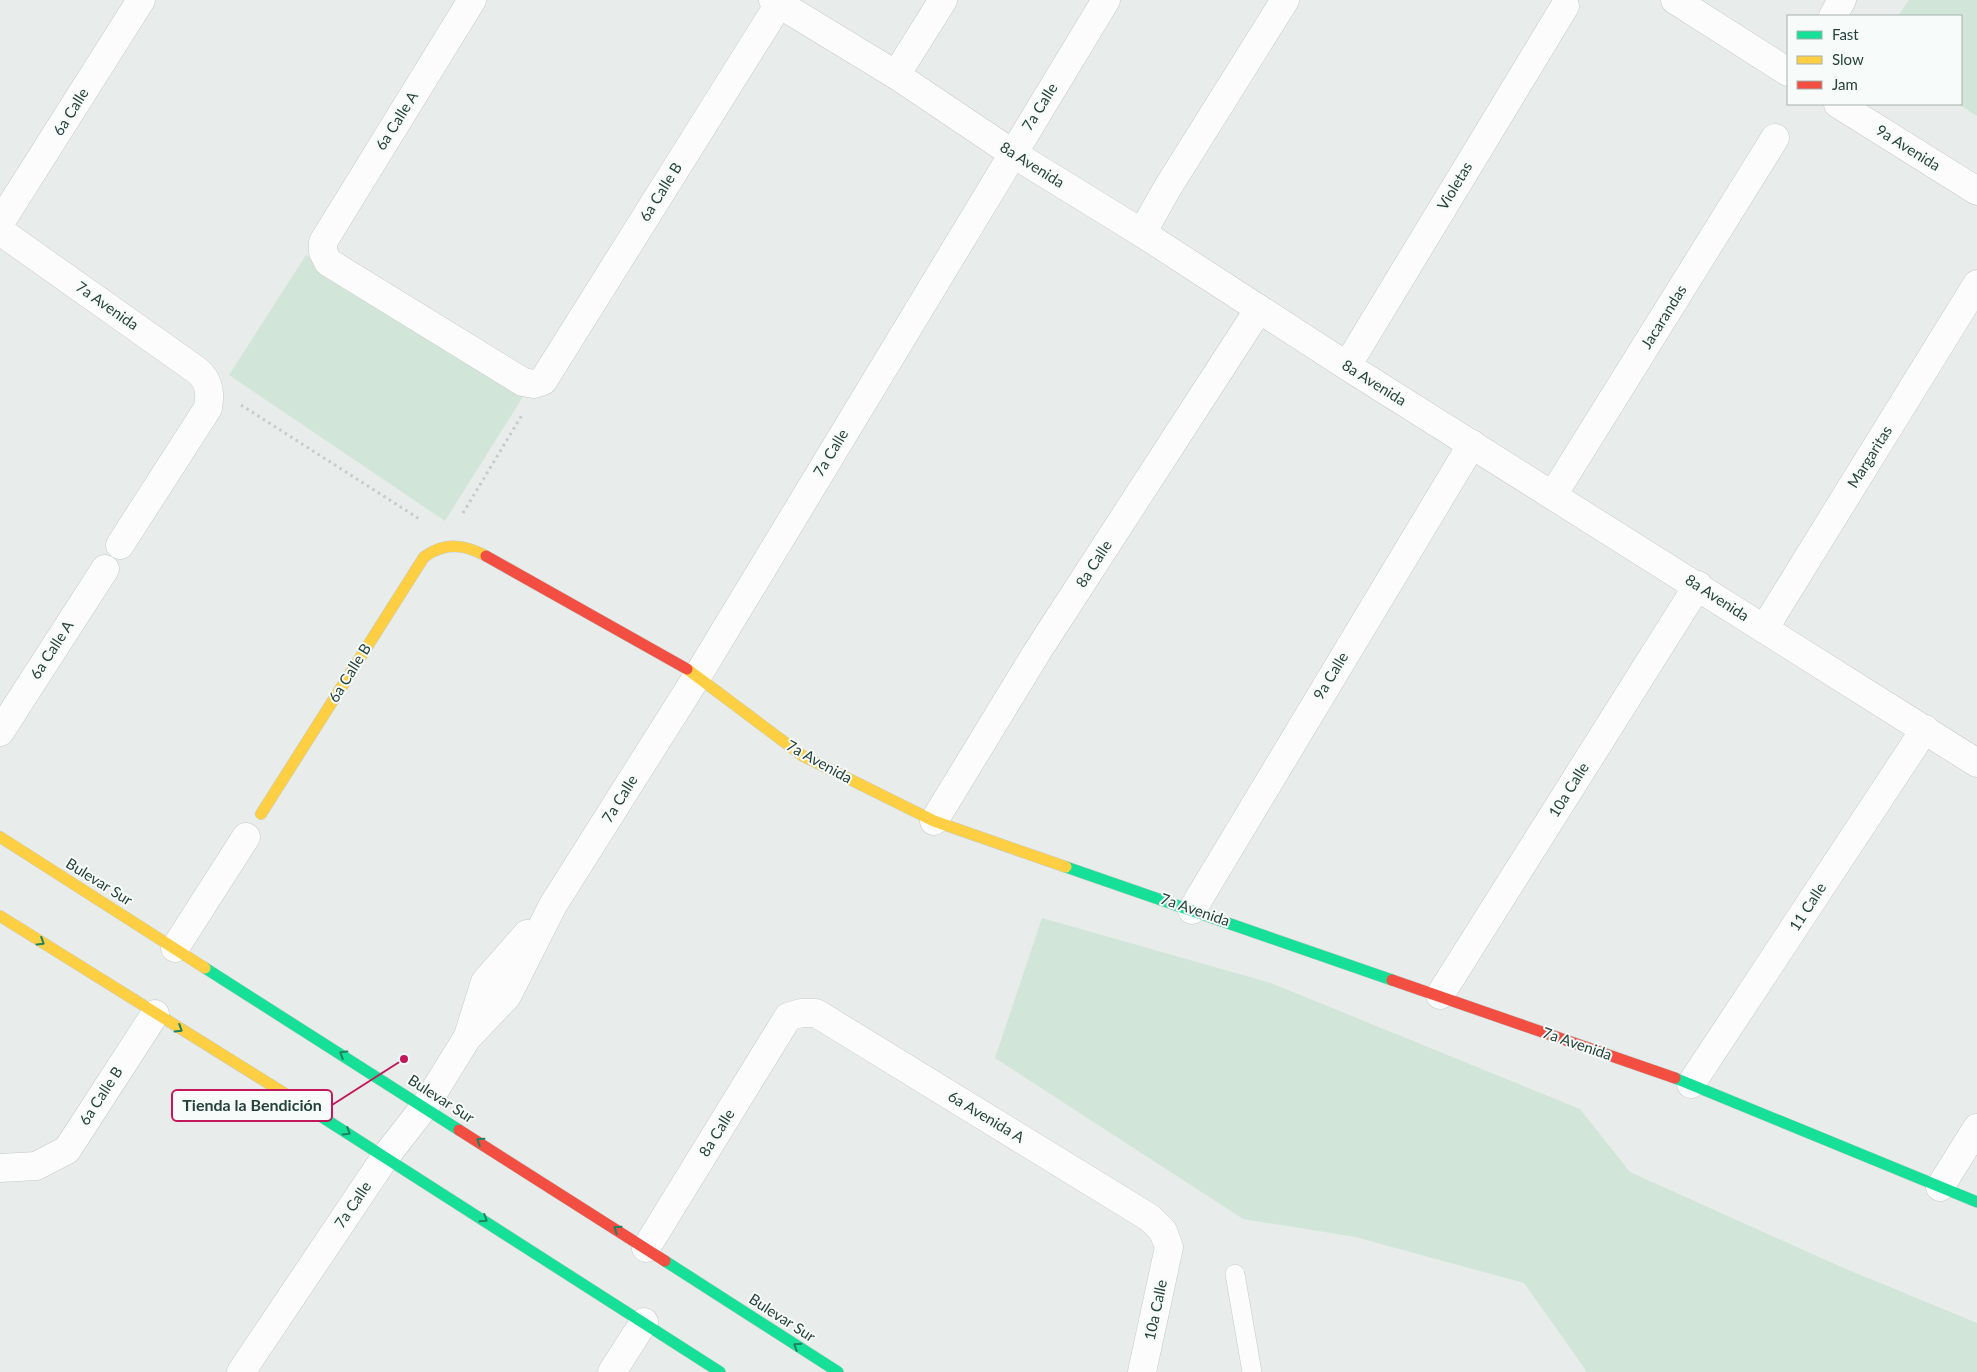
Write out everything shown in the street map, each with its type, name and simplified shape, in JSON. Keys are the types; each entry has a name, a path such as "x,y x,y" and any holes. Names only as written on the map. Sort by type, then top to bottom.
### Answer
{"street":[{"name":"6a Calle","path":"0,223 141,0"},
{"name":"6a Calle A","path":"472,0 323,242 323,252 328,262 523,382 534,384 543,381"},
{"path":"896,75 943,0"},
{"name":"7a Calle","path":"241,1372 386,1156 425,1106 467,1038 507,996 553,905 698,675 1106,0"},
{"path":"1142,233 1168,187 1285,0"},
{"path":"1675,0 1787,71"},
{"path":"1834,15 1842,0"},
{"name":"8a Avenida","path":"776,2 896,75 1012,153 1142,233 1348,366 1698,585 1764,629 1925,729 1973,752"},
{"name":"6a Calle B","path":"543,381 776,2"},
{"name":"Violetas","path":"1348,366 1565,6"},
{"name":"9a Avenida","path":"1840,105 1977,191"},
{"name":"Jacarandas","path":"1553,495 1775,138"},
{"name":"7a Avenida","path":"0,230 195,369 206,379 208,386"},
{"name":"Margaritas","path":"1764,629 1977,284"},
{"name":"8a Calle","path":"934,821 1037,652 1259,309"},
{"path":"120,545 208,408 208,386"},
{"name":"9a Calle","path":"1192,910 1472,444"},
{"name":"6a Calle B","path":"261,814 424,557 431,551 451,545"},
{"name":"7a Avenida","path":"451,545 471,548 698,675 748,717 803,756 934,821 1440,995 1691,1084 1977,1202"},
{"name":"6a Calle A","path":"0,732 105,569"},
{"name":"10a Calle","path":"1440,995 1698,585"},
{"name":"11 Calle","path":"1691,1084 1925,729"},
{"name":"Bulevar Sur","path":"0,837 425,1106 838,1372"},
{"path":"176,948 246,837"},
{"path":"0,916 386,1156 720,1372"},
{"name":"6a Avenida A","path":"788,1017 801,1013 816,1014 1150,1218 1163,1231 1169,1247"},
{"name":"6a Calle B","path":"0,1168 36,1166 67,1150 155,1014"},
{"name":"8a Calle","path":"646,1248 788,1017"},
{"path":"1940,1187 1977,1128"},
{"name":"10a Calle","path":"1142,1372 1169,1247"},
{"path":"612,1372 644,1322"}],"lane":[{"path":"1235,1274 1252,1372"}],"path":[{"path":"208,386 438,531 451,545 462,514 543,381"}],"green space":[{"path":"1909,0 1977,0 1977,116 1960,105 1962,105 1962,15 1899,15"},
{"path":"306,255 526,392 445,521 229,375"},
{"path":"1042,918 1271,983 1580,1109 1630,1172 1839,1266 1977,1323 1977,1372 1587,1372 1524,1283 1355,1237 1243,1219 995,1058"}],"traffic: fast":[{"path":"1066,867 1392,980"},
{"path":"205,968 459,1130"},
{"path":"1675,1078 1977,1202"},
{"path":"300,1103 720,1372"},
{"path":"665,1261 838,1372"}],"traffic: slow":[{"path":"261,814 424,557 439,549 455,546 470,549 486,556"},
{"path":"687,669 803,756 934,821 1066,867"},
{"path":"0,837 205,968"},
{"path":"0,916 300,1103"}],"traffic: jam":[{"path":"486,556 687,669"},
{"path":"1392,980 1675,1078"},
{"path":"459,1130 665,1261"}],"place":[{"name":"Tienda la Bendición","path":"404,1059"}]}
